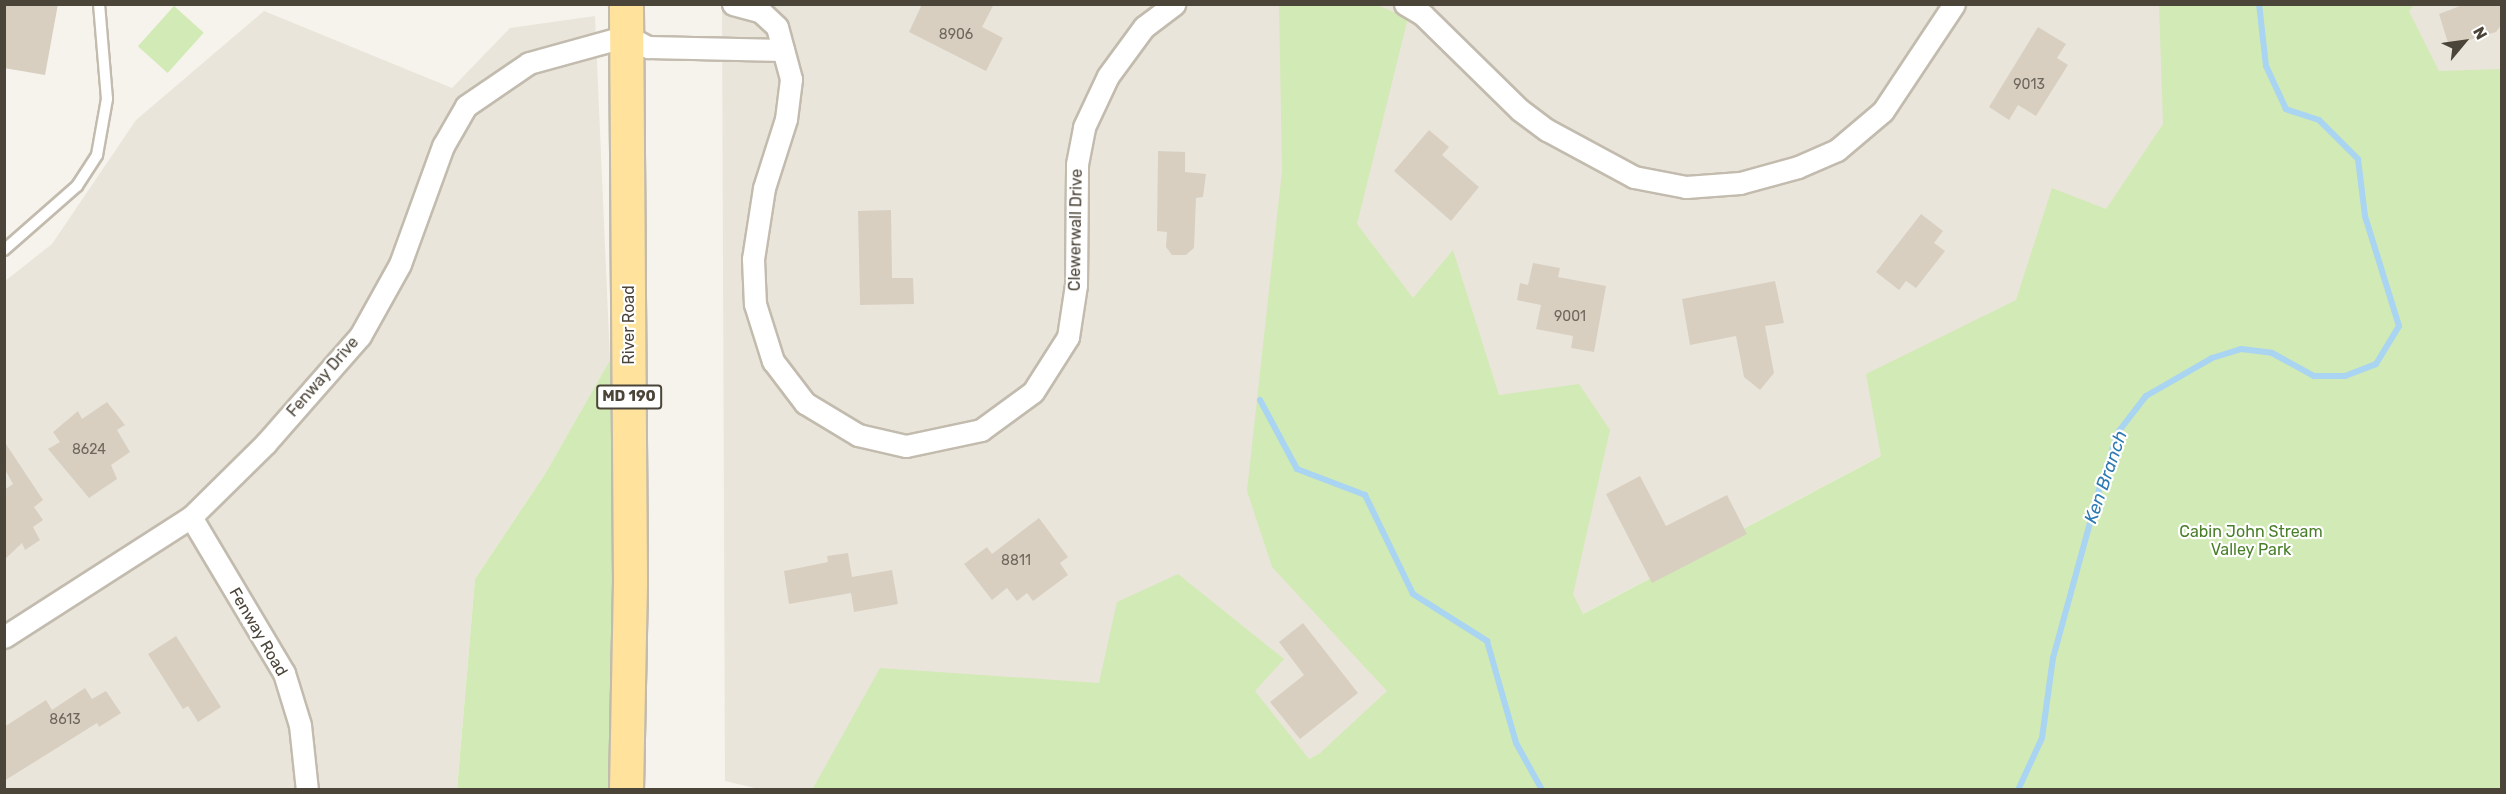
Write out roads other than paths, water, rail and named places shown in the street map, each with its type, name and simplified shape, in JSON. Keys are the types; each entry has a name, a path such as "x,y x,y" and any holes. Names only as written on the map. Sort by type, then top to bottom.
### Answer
{"main road":[{"name":"River Road","path":"626,789 630,582 627,20"}],"street":[{"name":"Clewerwall Drive","path":"733,4 760,11 777,27 791,78 788,104 764,188 753,258 755,304 773,361 805,402 858,435 906,446 981,430 1033,392 1068,337 1076,285 1077,164 1084,127 1108,76 1144,27 1174,4"},
{"path":"1405,4 1423,15 1520,110 1547,130 1634,177 1686,187 1740,183 1798,167 1838,150 1882,111 1954,4"},
{"path":"627,20 648,47 783,50"},
{"name":"Fenway Drive","path":"4,637 192,517 266,443 360,336 400,264 442,146 466,106 529,63 627,20"},
{"name":"Fenway Road","path":"192,517 284,673 300,725 307,789"}],"lane":[{"path":"4,250 77,186 97,155 107,99 99,4"}],"waterway":[{"name":"Ken Branch","path":"2018,790 2042,738 2053,658 2102,479 2119,431 2146,396 2212,358 2241,349 2272,353 2314,376 2345,376 2376,364 2399,326 2365,216 2358,159 2319,120 2286,109 2266,66 2259,4"},
{"path":"1260,400 1297,469 1365,495 1413,594 1487,641 1516,743 1542,790"}],"park label":[{"name":"Cabin John Stream Valley Park","path":"2251,541"}]}
